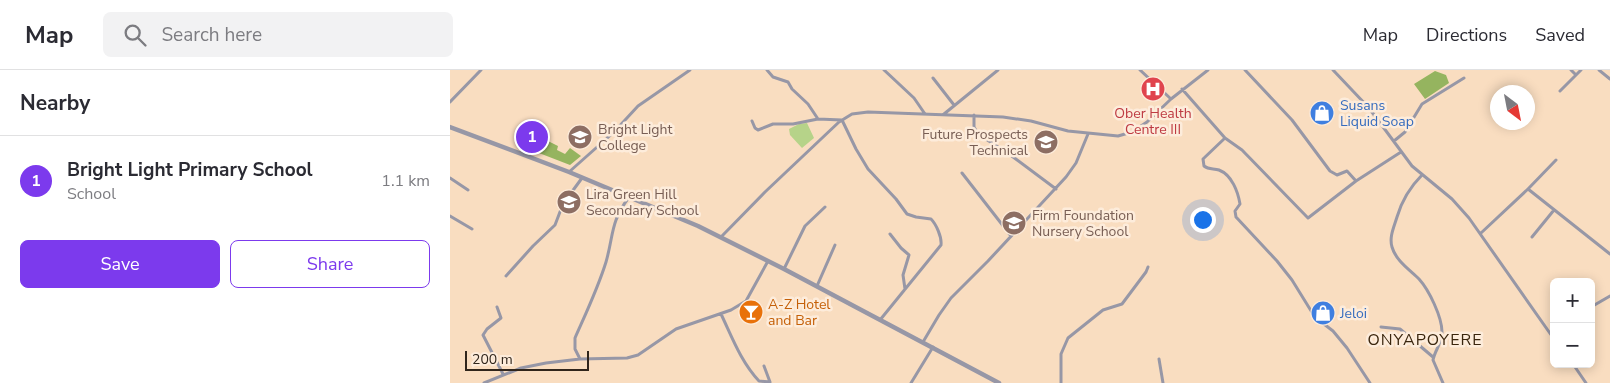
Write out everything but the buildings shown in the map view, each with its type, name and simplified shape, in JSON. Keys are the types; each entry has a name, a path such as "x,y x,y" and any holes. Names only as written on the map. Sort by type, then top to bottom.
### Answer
{"street":[{"path":"450,102 481,70"},
{"path":"569,172 614,132 638,106 690,70"},
{"path":"767,70 772,77 788,82 793,90 808,104 818,119"},
{"path":"884,70 914,98 925,114"},
{"path":"943,114 998,70"},
{"path":"1140,70 1171,99"},
{"path":"721,237 765,192 842,120 852,114 863,112 974,115 1016,119 1088,134 1113,136 1128,133 1147,122 1182,89 1208,70"},
{"path":"1245,70 1292,120 1330,170 1336,175 1347,171 1356,181"},
{"path":"1333,70 1369,108 1412,166 1452,199 1481,233 1550,329"},
{"path":"1571,70 1576,75"},
{"path":"1560,91 1581,70"},
{"path":"1599,70 1610,79"},
{"path":"933,78 954,105"},
{"path":"1394,141 1405,132 1422,104 1464,78"},
{"path":"1182,89 1225,138 1242,150 1308,218 1356,181 1401,152"},
{"path":"974,115 974,127 978,134 1056,188"},
{"path":"752,121 758,130 772,124 793,124 818,119 842,120"},
{"path":"842,120 856,149 871,173 896,199 907,214 932,220 941,238 941,246 880,320"},
{"path":"450,127 569,172 721,237 784,268 999,383"},
{"path":"923,342 938,315 951,298 1056,188 1076,163 1088,134"},
{"path":"1225,138 1203,158 1204,166 1221,170 1235,186 1240,204 1235,211 1236,217 1277,261 1292,280 1313,314 1333,331 1347,348 1370,383"},
{"path":"1481,233 1528,190 1556,160"},
{"path":"962,173 1011,236"},
{"path":"1422,175 1412,185 1403,199 1393,229 1391,245 1400,260 1421,281 1437,311 1442,325 1442,338 1433,357 1433,362 1443,383"},
{"path":"450,178 468,190"},
{"path":"506,276 528,251 555,226 563,204 582,178"},
{"path":"1528,190 1610,254"},
{"path":"580,359 575,349 576,338 606,263 613,226 621,208 629,197"},
{"path":"784,268 805,226 825,207"},
{"path":"1532,237 1554,210"},
{"path":"450,216 472,229"},
{"path":"890,234 901,248 910,255 903,275 905,289"},
{"path":"817,286 835,245"},
{"path":"484,383 503,374 546,362 634,356 648,349 676,329 731,310 746,301 768,261"},
{"path":"1061,383 1061,354 1068,338 1103,310 1122,304 1148,267"},
{"path":"1595,305 1610,296"},
{"path":"497,307 501,318 487,329 483,335 503,374"},
{"path":"721,314 734,345 749,369 759,381 770,382 764,366"},
{"path":"1381,328 1397,328 1433,357"},
{"path":"911,383 932,347"},
{"path":"1159,359 1163,383"},
{"path":"1576,368 1586,383"}],"green space":[{"path":"1435,71 1446,75 1449,83 1425,99 1414,84"},
{"path":"807,123 814,138 802,148 790,135 789,129 799,124"},
{"path":"548,141 558,146 557,150 565,154 570,148 581,156 570,165 539,153"}],"place":[{"name":"Ober Health Centre III","path":"1153,89"},
{"name":"Susans Liquid Soap","path":"1322,113"},
{"name":"Bright Light Primary School","path":"532,137"},
{"name":"Bright Light College","path":"580,137"},
{"name":"Future Prospects Technical","path":"1046,142"},
{"name":"Lira Green Hill Secondary School","path":"569,202"},
{"name":"Firm Foundation Nursery School","path":"1014,223"},
{"name":"A-Z Hotel and Bar","path":"751,312"},
{"name":"Jeloi","path":"1323,313"}],"district":[{"name":"ONYAPOYERE","path":"1425,339"}]}
